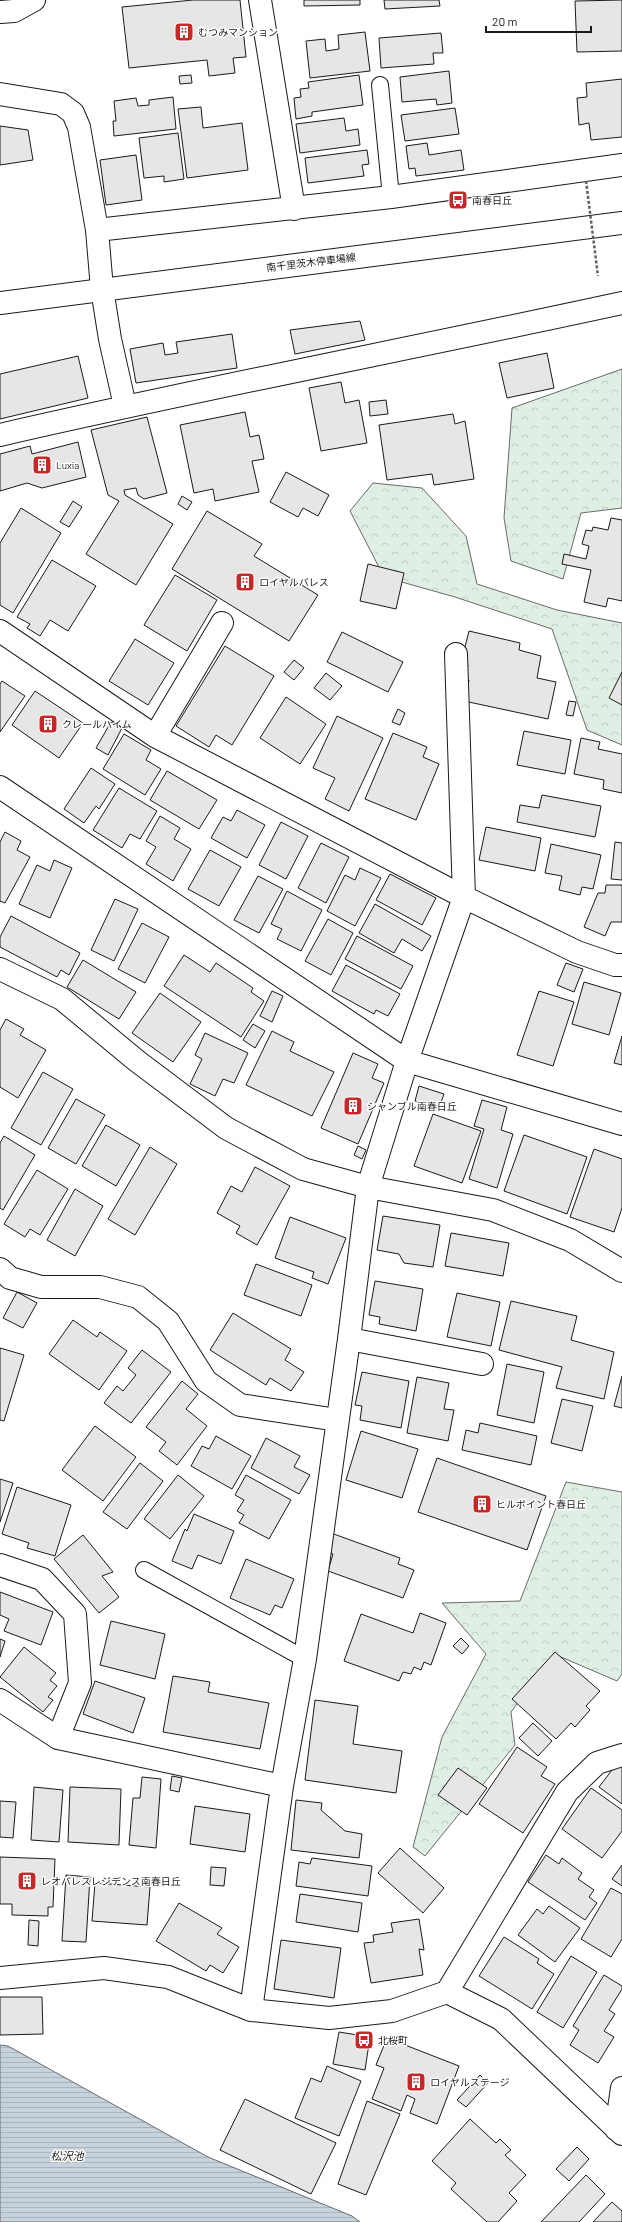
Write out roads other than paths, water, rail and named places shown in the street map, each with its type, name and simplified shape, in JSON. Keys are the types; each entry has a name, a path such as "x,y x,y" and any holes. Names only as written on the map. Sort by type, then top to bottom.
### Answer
{"street":[{"path":"0,12 14,11 34,0"},
{"path":"260,0 294,209"},
{"path":"0,94 61,104 73,113 79,127 97,230 102,289 110,339 125,406"},
{"path":"97,230 391,197 622,165"},
{"name":"南千里茨木停車場線","path":"0,303 622,222"},
{"path":"0,435 125,406 460,338 622,303"},
{"path":"156,736 222,622"},
{"path":"0,631 156,736 464,897 577,952 615,965 622,965"},
{"path":"251,2010 282,1786 305,1659 368,1187 407,1061 464,897 456,654"},
{"path":"0,787 407,1061 622,1124"},
{"path":"0,969 62,999 137,1060 226,1128 303,1169 368,1187 492,1210 570,1240 622,1271"},
{"path":"0,1269 10,1278 41,1287 100,1287 138,1297 168,1321 206,1380 240,1405 337,1420"},
{"path":"349,1338 482,1364"},
{"path":"0,1565 42,1579 75,1614 80,1683 58,1738"},
{"path":"0,1700 58,1738 282,1786"},
{"path":"0,1978 104,1968 168,1977 251,2010 330,2018 392,2011 447,1992 567,1792 597,1763 622,1755"},
{"path":"447,1992 501,2019 619,2131"},
{"path":"619,2131 622,2088"}],"lane":[{"path":"380,86 391,197"},
{"path":"144,1570 305,1659"}],"water":[{"name":"松沢池","path":"0,2045 8,2046 208,2157 352,2216 360,2222 0,2222"}],"place":[{"name":"むつみマンション","path":"184,32"},
{"name":"南春日丘","path":"458,200"},
{"name":"Luxia","path":"42,465"},
{"name":"ロイヤルパレス","path":"245,582"},
{"name":"クレールハイム","path":"48,724"},
{"name":"シャンブル南春日丘","path":"353,1106"},
{"name":"ヒルポイント春日丘","path":"482,1504"},
{"name":"レオパレスレジデンス南春日丘","path":"27,1881"},
{"name":"北桜町","path":"364,2040"},
{"name":"ロイヤルステージ","path":"416,2082"}]}
